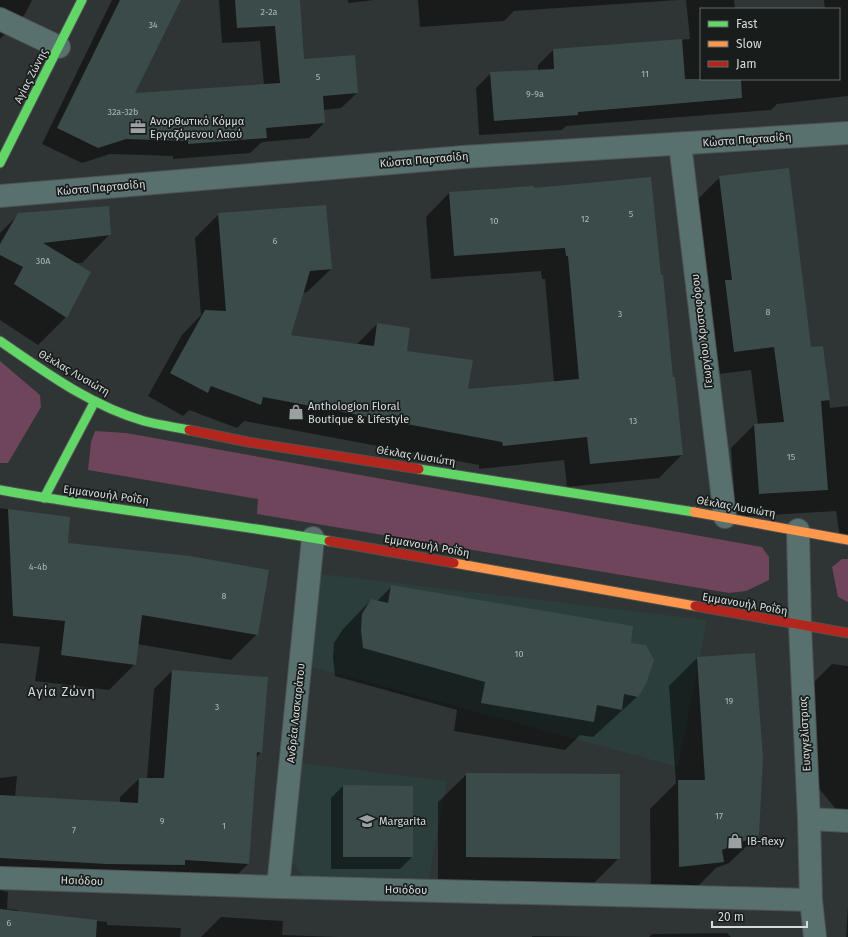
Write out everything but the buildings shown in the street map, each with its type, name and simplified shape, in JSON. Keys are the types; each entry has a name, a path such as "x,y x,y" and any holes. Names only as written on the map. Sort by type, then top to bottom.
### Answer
{"street":[{"name":"Αγίας Ζώνης","path":"0,163 82,0"},
{"path":"0,19 59,46"},
{"name":"Κώστα Παρτασίδη","path":"0,196 463,157 848,133"},
{"name":"Γεωργίου Χριστοφόρου","path":"680,144 725,517"},
{"name":"Θέκλας Λυσιώτη","path":"0,341 54,378 95,401 144,421 248,442 725,517 848,540"},
{"path":"44,498 95,401"},
{"name":"Εμμανουήλ Ροΐδη","path":"0,490 44,498 262,529 800,626 848,633"},
{"name":"Ευαγγελίστριας","path":"798,530 800,626 809,819 811,900 815,937"},
{"name":"Ανδρέα Λασκαράτου","path":"278,887 313,538"},
{"path":"809,819 848,821"},
{"name":"Ησιόδου","path":"0,878 278,887 811,900"}],"shaded area":[{"path":"0,361 40,395 41,407 8,463 0,463"},
{"path":"95,431 126,433 762,547 769,557 769,580 746,591 729,593 257,514 258,499 88,470 91,442"},
{"path":"842,559 848,559 848,602 838,597 832,567"},
{"path":"312,573 707,620 678,767 294,662"},
{"name":"Margarita","path":"300,763 447,781 429,878 304,877 292,861"}],"traffic: fast":[{"path":"0,163 82,0"},
{"path":"0,341 69,387 105,407 144,421 189,430"},
{"path":"44,498 95,401"},
{"path":"419,469 694,512"},
{"path":"0,490 82,504 247,527 329,541"}],"traffic: slow":[{"path":"694,512 848,540"},
{"path":"454,563 695,606"}],"traffic: jam":[{"path":"189,430 248,442 419,469"},
{"path":"329,541 454,563"},
{"path":"695,606 848,633"}],"place":[{"name":"Ανορθωτικό Κόμμα Εργαζόμενου Λαού","path":"138,127"},
{"name":"Anthologion Floral Boutique & Lifestyle","path":"296,412"},
{"name":"Margarita","path":"367,821"},
{"name":"IB-flexy","path":"735,841"}],"district":[{"name":"Αγία Ζώνη","path":"62,691"}]}
